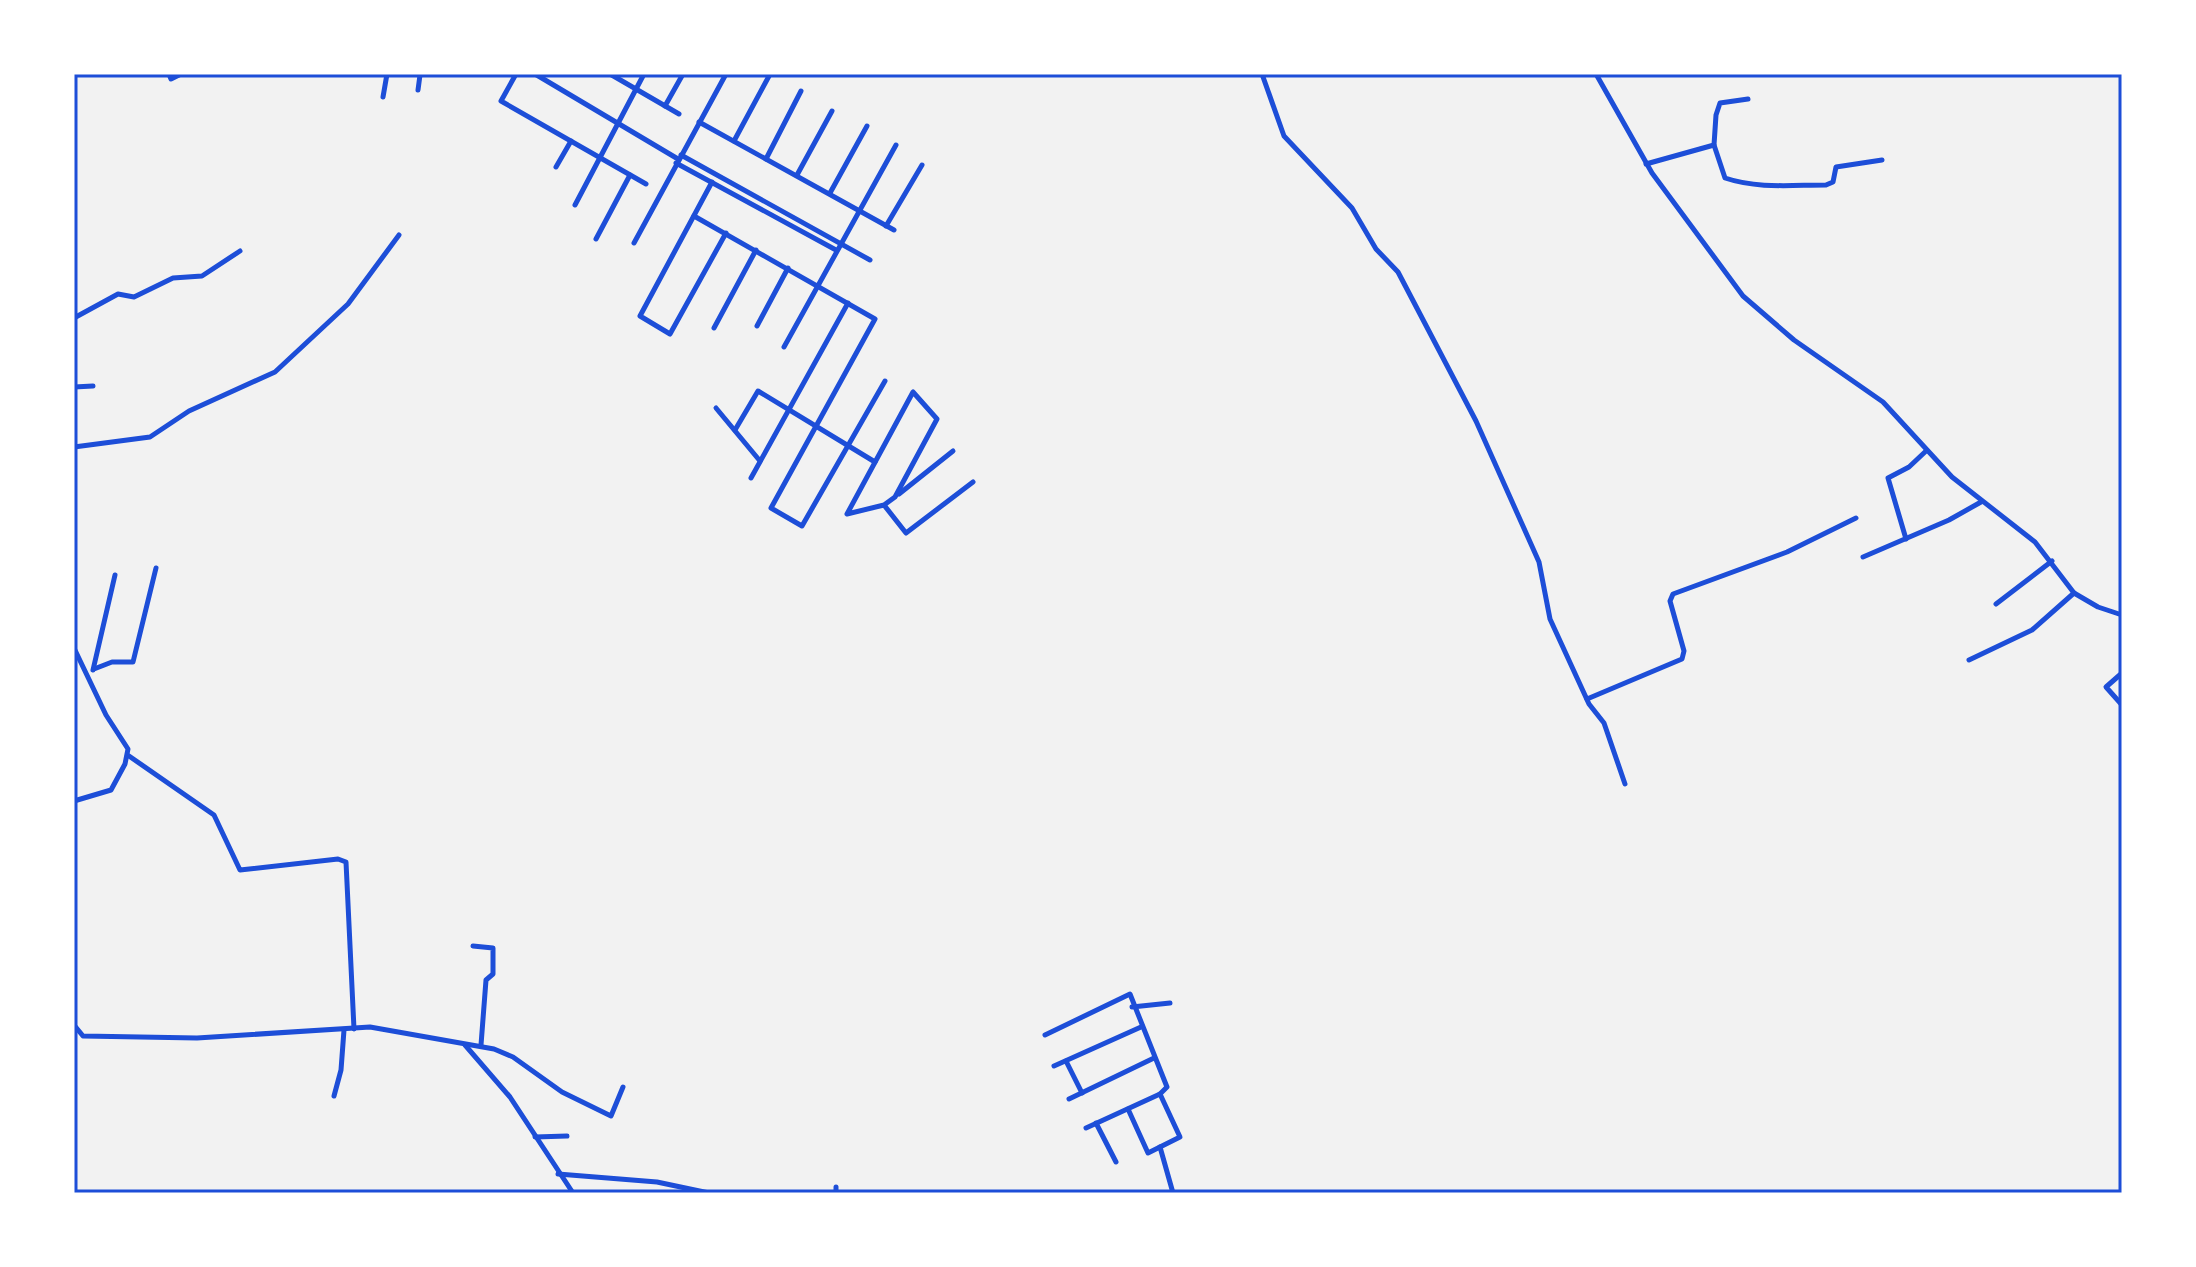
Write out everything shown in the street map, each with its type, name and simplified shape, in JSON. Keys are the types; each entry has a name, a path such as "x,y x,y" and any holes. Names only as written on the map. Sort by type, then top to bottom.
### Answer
{"street":[{"path":"169,74 171,79 181,74"},
{"path":"383,97 387,74"},
{"path":"411,74 420,75 418,90"},
{"path":"516,74 501,101 646,184"},
{"path":"535,74 678,159 870,260"},
{"path":"610,74 679,114"},
{"path":"575,205 644,74"},
{"path":"665,106 683,74"},
{"path":"634,243 726,74"},
{"path":"1262,74 1273,111 1291,147 1359,217 1376,249 1398,272 1414,299 1501,472 1539,562 1550,619 1587,699 1604,723 1625,784"},
{"path":"1596,74 1646,164 1743,296 1794,340 1883,402 1926,451 1981,502 2035,542 2074,593 2098,607 2122,615"},
{"path":"734,141 769,76"},
{"path":"766,159 801,91"},
{"path":"1748,99 1720,103 1716,115 1714,145 1725,178 1752,187 1779,183 1826,185 1833,182 1836,167 1882,160"},
{"path":"797,175 832,111"},
{"path":"699,122 894,230"},
{"path":"830,193 867,126"},
{"path":"556,167 571,141"},
{"path":"784,347 896,145"},
{"path":"1646,164 1714,145"},
{"path":"678,159 712,182 836,250"},
{"path":"886,226 922,165"},
{"path":"596,239 630,175"},
{"path":"712,182 640,316 670,334 726,233"},
{"path":"694,216 875,319 771,508 802,526 885,381"},
{"path":"74,447 150,437 189,411 275,372 348,304 399,235"},
{"path":"714,328 756,250"},
{"path":"74,318 118,294 134,297 168,279 202,276 240,251"},
{"path":"757,326 788,268"},
{"path":"751,478 848,303"},
{"path":"74,387 93,386"},
{"path":"735,430 758,391 875,462"},
{"path":"895,497 937,419 913,392 847,514 884,505 895,497 953,451"},
{"path":"716,408 760,461"},
{"path":"1906,539 1888,478 1914,464 1926,451"},
{"path":"884,505 906,533 973,482"},
{"path":"1863,557 1981,502"},
{"path":"1587,699 1682,659 1684,651 1670,601 1673,594 1787,552 1856,518"},
{"path":"1996,604 2052,561"},
{"path":"94,669 112,662 133,662 156,568"},
{"path":"90,679 115,575"},
{"path":"1969,660 2032,630 2074,593"},
{"path":"74,648 106,715 127,745 129,756 111,790 74,801"},
{"path":"2122,673 2106,687 2122,705"},
{"path":"129,756 214,815 240,870 338,859 346,862 354,1029"},
{"path":"473,946 493,948 493,973 486,980 481,1045"},
{"path":"1045,1035 1130,994 1132,1007 1167,1087 1160,1094 1086,1128"},
{"path":"1132,1007 1170,1003"},
{"path":"74,1025 83,1036"},
{"path":"1054,1066 1141,1026"},
{"path":"74,1036 197,1038 370,1027 465,1045 481,1045 513,1057 562,1092 611,1116 623,1087"},
{"path":"334,1096 341,1070 344,1030"},
{"path":"465,1045 510,1097 573,1193"},
{"path":"1069,1099 1154,1058"},
{"path":"1066,1061 1082,1093"},
{"path":"1128,1109 1148,1153 1180,1137 1160,1094"},
{"path":"1096,1123 1116,1162"},
{"path":"535,1137 567,1136"},
{"path":"1160,1147 1173,1193"},
{"path":"558,1174 657,1182 709,1193"}]}
